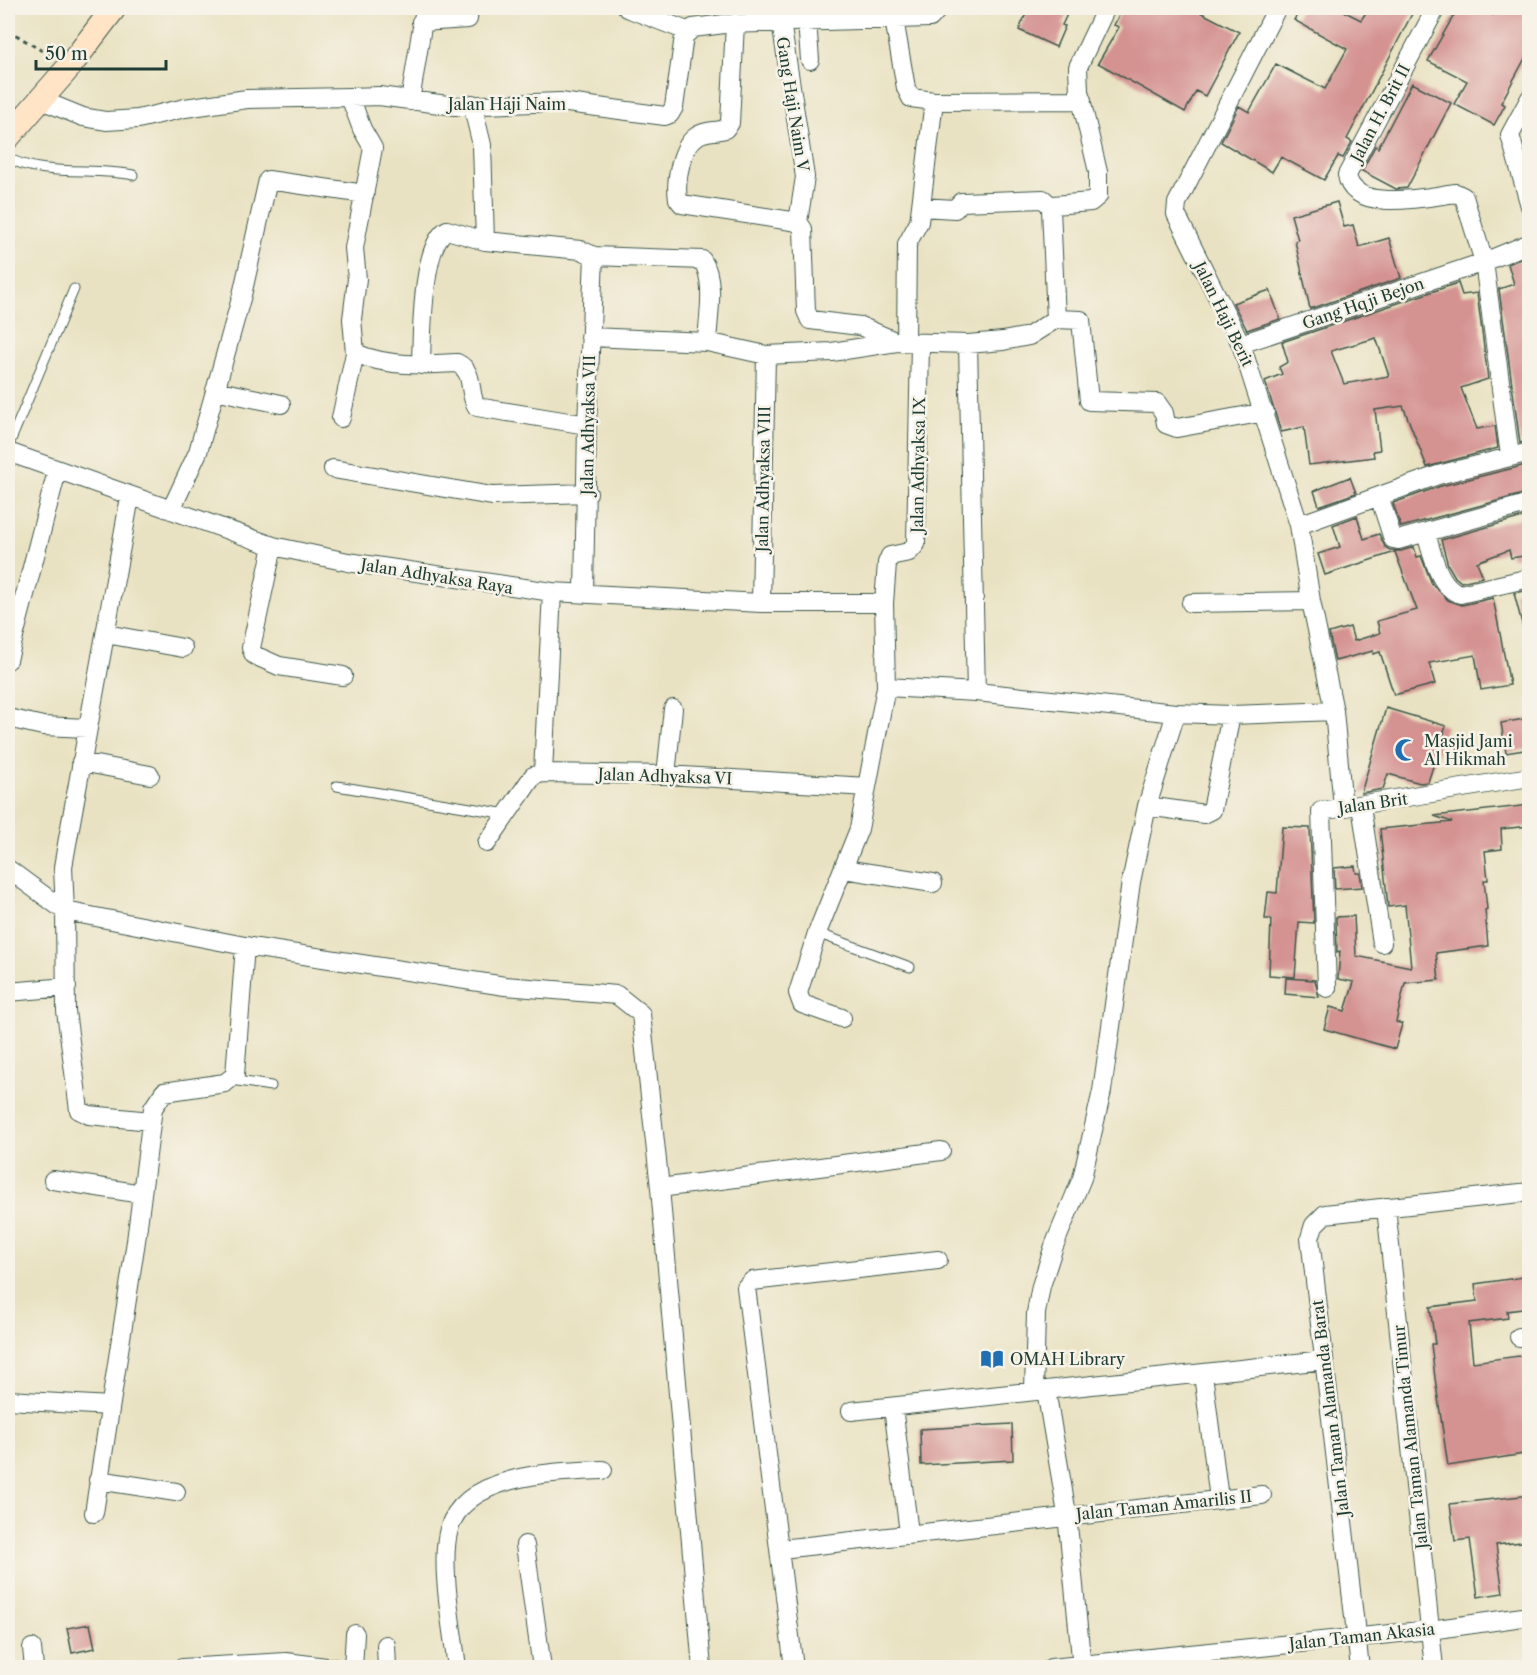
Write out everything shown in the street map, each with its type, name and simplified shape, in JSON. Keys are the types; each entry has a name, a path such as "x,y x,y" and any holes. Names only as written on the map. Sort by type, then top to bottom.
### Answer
{"main road":[{"path":"8,137 69,67 114,8"}],"street":[{"path":"410,100 423,15 468,19 469,8"},
{"path":"627,8 687,31 735,23 781,22 810,17 930,18 939,8"},
{"path":"1052,207 1092,202 1098,196 1098,172 1078,91 1078,67 1106,8"},
{"name":"Jalan Haji Berit","path":"1277,8 1177,203 1176,214 1242,344 1299,525 1311,601 1352,807 1383,943"},
{"name":"Jalan H. Brit II","path":"1436,8 1347,175 1350,185 1363,193 1385,201 1460,194 1464,197 1484,262"},
{"path":"810,17 810,60"},
{"path":"894,19 906,88 911,98 934,101 1082,100"},
{"name":"Gang Haji Naim V","path":"781,22 805,177 798,222"},
{"path":"735,23 730,123 725,129 702,133 690,142 679,167 678,199 682,204 798,222 803,229 806,311 810,320 860,326 908,343"},
{"name":"Jalan Haji Naim","path":"41,100 83,117 121,121 247,99 350,97 410,100 454,106 560,102 670,114 674,106 684,36 687,31"},
{"path":"341,418 355,353 352,318 357,279 354,248 373,148 362,129 350,97"},
{"path":"1530,98 1510,135 1530,206"},
{"path":"908,343 908,244 919,222 934,101"},
{"path":"472,104 482,145 485,241"},
{"path":"171,510 198,452 229,340 268,180 365,194"},
{"path":"921,207 955,209 961,202 1043,199 1052,207 1056,319"},
{"path":"421,365 422,317 430,256 444,231 485,241 581,250 594,256 702,260 706,266 708,288 707,342"},
{"name":"Gang Hqji Bejon","path":"1242,344 1484,262 1530,243"},
{"name":"Jalan Adhyaksa VII","path":"584,593 588,493 587,425 594,256"},
{"path":"1484,262 1510,456"},
{"path":"590,337 707,342 766,355 832,352 908,343 968,344 1029,336 1056,319 1081,320 1089,401 1157,403 1164,413 1166,424 1171,428 1265,412"},
{"name":"Jalan Adhyaksa IX","path":"884,603 887,563 890,556 909,552 915,549 916,544 908,343"},
{"path":"968,344 976,692"},
{"path":"355,353 369,359 421,365 458,363 464,366 471,382 470,396 477,407 483,410 587,425"},
{"name":"Jalan Adhyaksa VIII","path":"761,603 766,355"},
{"path":"215,390 281,404"},
{"name":"Jalan Adhyaksa Raya","path":"8,452 273,546 348,562 552,592 761,603 884,603"},
{"path":"1299,525 1438,475 1530,452"},
{"path":"333,469 492,496 588,493"},
{"path":"8,660 57,471"},
{"path":"1379,496 1393,539 1426,534 1530,503"},
{"path":"130,497 63,867 66,1011 79,1110 89,1115 151,1121"},
{"path":"1426,534 1442,579 1451,591 1460,594 1529,578"},
{"path":"273,546 251,648 254,655 279,666 343,676"},
{"path":"487,843 533,776 543,773 552,592"},
{"path":"1191,603 1311,601"},
{"path":"842,1018 802,1004 798,997 817,933 859,829 886,687 884,603"},
{"path":"106,634 183,648"},
{"path":"886,687 976,692 1176,713 1232,715 1334,711"},
{"path":"666,775 673,709"},
{"path":"1082,1666 1067,1515 1040,1391 1036,1313 1041,1287 1082,1178 1102,1091 1131,882 1147,806 1176,713"},
{"path":"1147,806 1204,814 1212,810 1232,715"},
{"path":"8,719 43,726 87,728"},
{"path":"81,762 150,775"},
{"name":"Jalan Adhyaksa VI","path":"543,773 666,775 867,787"},
{"name":"Jalan Brit","path":"1327,988 1320,813 1530,777"},
{"path":"8,869 65,911 245,946 505,986 617,995 641,1014 660,1188 702,1668"},
{"path":"844,869 933,883"},
{"path":"94,1513 153,1108 164,1092 231,1080 236,1069 245,946"},
{"path":"8,992 67,987"},
{"path":"660,1188 941,1151"},
{"path":"53,1180 142,1194"},
{"name":"Jalan Taman Alamanda Barat","path":"1360,1668 1310,1238 1314,1225 1325,1214 1530,1192"},
{"name":"Jalan Taman Alamanda Timur","path":"1386,1207 1434,1668"},
{"path":"794,1668 781,1549 746,1287 752,1281 938,1260"},
{"path":"851,1411 1324,1360"},
{"path":"1203,1374 1219,1499"},
{"path":"8,1400 111,1406"},
{"path":"893,1407 909,1533"},
{"path":"458,1668 447,1591 448,1531 454,1517 485,1490 513,1479 558,1472 603,1470"},
{"path":"98,1480 176,1491"},
{"name":"Jalan Taman Amarilis II","path":"781,1549 1067,1515 1262,1495"},
{"path":"525,1545 542,1668"},
{"name":"Jalan Taman Akasia","path":"1051,1668 1430,1630 1530,1616"},
{"path":"353,1668 355,1634"},
{"path":"386,1645 387,1668"},
{"path":"32,1647 34,1668"},
{"path":"182,1668 286,1665 334,1668"}],"lane":[{"path":"8,158 38,167 110,171 133,175"},
{"path":"8,447 74,289"},
{"path":"337,786 507,814"},
{"path":"817,933 910,967"},
{"path":"231,1080 271,1086"}],"path":[{"path":"8,30 69,67"}],"building":[{"path":"1036,8 1070,8 1056,47 1019,30 1028,9 1034,12"},
{"path":"1123,8 1192,8 1239,32 1205,96 1196,91 1185,112 1098,63 1119,27 1114,25"},
{"path":"1301,8 1337,8 1361,20 1369,8 1415,8 1347,139 1352,142 1343,158 1338,156 1324,180 1281,157 1272,172 1221,142 1239,106 1249,112 1276,64 1325,89 1347,49 1294,20"},
{"path":"1458,8 1479,8 1493,15 1497,8 1530,8 1530,49 1501,103 1505,105 1494,125 1454,104 1467,81 1428,61"},
{"path":"1412,83 1451,103 1407,188 1396,189 1362,171 1375,146 1378,148"},
{"path":"1337,202 1344,227 1353,225 1359,247 1389,238 1401,278 1310,309 1295,241 1298,240 1291,215"},
{"path":"1530,255 1530,441 1520,443 1499,289 1514,284 1508,264"},
{"path":"1458,283 1462,295 1477,293 1488,379 1461,388 1477,429 1495,426 1498,448 1427,467 1403,406 1375,410 1380,450 1373,451 1374,457 1309,465 1304,427 1281,432 1265,381 1282,374 1279,367 1288,362 1282,342","holes":["1376,338 1389,376 1344,384 1331,351"]},
{"path":"1270,290 1280,319 1247,330 1233,303"},
{"path":"1530,464 1530,492 1401,527 1393,503 1441,486"},
{"path":"1350,477 1356,493 1319,506 1314,491"},
{"path":"1530,515 1530,555 1511,558 1509,550 1477,562 1483,577 1461,582 1455,577 1448,565 1441,540"},
{"path":"1357,516 1364,539 1379,534 1385,547 1390,550 1401,551 1414,547 1417,557 1421,556 1432,584 1448,600 1462,605 1493,598 1510,685 1481,690 1475,655 1429,663 1435,684 1394,695 1380,652 1373,654 1373,651 1335,661 1329,633 1350,627 1354,641 1380,633 1377,621 1417,610 1395,552 1325,575 1318,554 1340,547 1333,525"},
{"path":"1530,590 1530,634 1525,635 1514,593"},
{"name":"Masjid Jami Al Hikmah","path":"1386,708 1446,726 1428,782 1420,783 1388,774 1383,789 1361,793"},
{"path":"1530,718 1530,749 1506,753 1501,723"},
{"path":"1530,805 1530,826 1501,829 1502,849 1485,851 1488,880 1484,880 1488,946 1436,953 1439,980 1405,983 1396,1022 1402,1024 1395,1049 1324,1029 1330,1007 1345,1011 1354,982 1338,979 1340,951 1337,952 1336,917 1354,916 1356,956 1411,967 1405,905 1388,907 1380,829 1452,822 1434,816"},
{"path":"1282,827 1310,828 1314,923 1299,922 1295,977 1269,975 1271,919 1265,919 1268,892 1277,893"},
{"path":"1355,866 1356,873 1360,873 1362,887 1335,889 1334,868"},
{"path":"1286,978 1315,980 1319,997 1285,994"},
{"path":"1530,1276 1530,1308 1507,1311 1508,1318 1469,1323 1473,1362 1527,1355 1530,1453 1448,1466 1431,1344 1435,1344 1430,1307 1477,1301 1475,1284"},
{"path":"1012,1424 1013,1460 921,1465 920,1429"},
{"path":"1530,1495 1530,1541 1496,1545 1503,1593 1478,1597 1470,1539 1455,1541 1450,1504"},
{"path":"90,1624 95,1648 72,1653 67,1628"}],"place":[{"name":"Masjid Jami Al Hikmah","path":"1406,750"},
{"name":"OMAH Library","path":"992,1359"}]}
